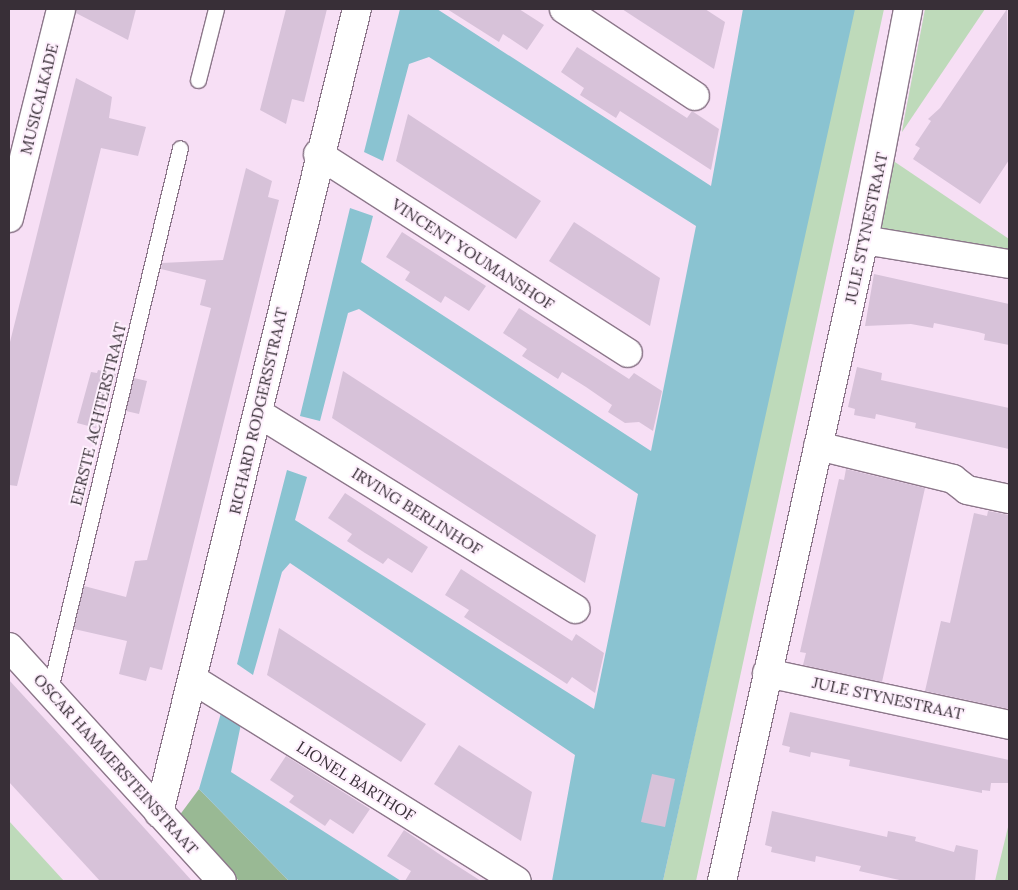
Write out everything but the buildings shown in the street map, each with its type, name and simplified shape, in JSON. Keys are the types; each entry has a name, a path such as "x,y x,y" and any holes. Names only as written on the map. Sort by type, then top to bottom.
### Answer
{"street":[{"name":"MUSICALKADE","path":"9,218 62,9"},
{"name":"RICHARD RODGERSSTRAAT","path":"160,813 194,680 318,154 356,9"},
{"path":"564,9 695,96"},
{"name":"JULE STYNESTRAAT","path":"722,881 864,240 908,9"},
{"name":"VINCENT YOUMANSHOF","path":"318,154 628,353"},
{"path":"864,240 1009,264"},
{"name":"IRVING BERLINHOF","path":"258,413 575,609"},
{"path":"818,446 953,479 967,490 1009,498"},
{"name":"OSCAR HAMMERSTEINSTRAAT","path":"9,647 50,689 222,881"},
{"name":"JULE STYNESTRAAT","path":"767,673 1009,724"},
{"name":"LIONEL BARTHOF","path":"194,680 517,881"}],"lane":[{"path":"198,80 216,9"},
{"name":"EERSTE ACHTERSTRAAT","path":"50,689 180,148"}],"green space":[{"path":"853,9 884,9 696,881 663,881"},
{"path":"925,9 985,9 902,132 902,131"},
{"path":"892,160 1009,239 1009,255 881,229"},
{"path":"199,789 289,881 239,881 179,816"},
{"path":"9,821 64,881 9,881"},
{"path":"1009,823 1009,881 995,881"}],"water":[{"path":"400,9 437,9 711,186 743,9 855,9 663,881 552,881 575,755 290,563 282,572 253,675 237,664 287,470 307,477 295,520 594,709 638,494 359,309 348,313 320,421 300,416 350,208 373,216 361,262 651,451 696,226 429,57 409,64 383,161 364,152"},
{"path":"221,713 241,724 231,772 401,881 289,881 199,789"}]}
